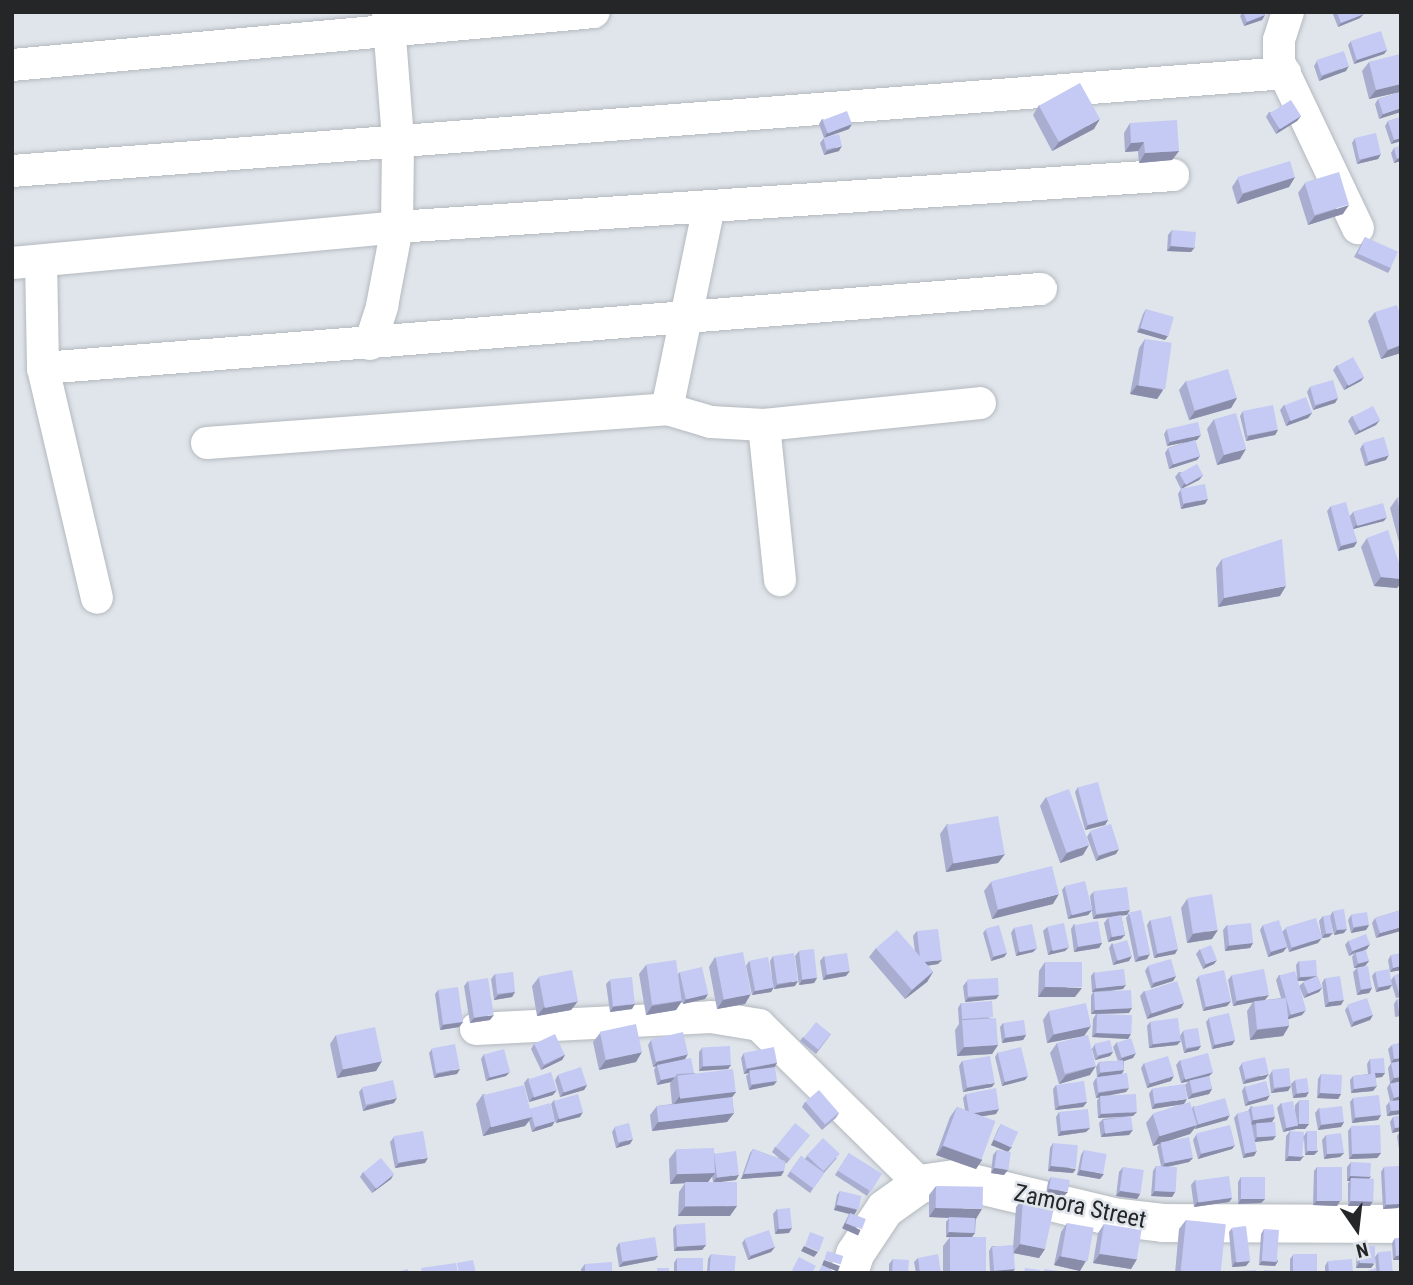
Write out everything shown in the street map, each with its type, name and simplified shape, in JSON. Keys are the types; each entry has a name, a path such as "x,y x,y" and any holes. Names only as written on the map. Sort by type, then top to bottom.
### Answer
{"street":[{"path":"12,65 390,22 594,12"},
{"path":"1288,12 1279,40 1279,62 1358,228"},
{"path":"370,344 382,306 397,227 398,139 390,22"},
{"path":"12,171 398,139 1285,73"},
{"path":"97,598 43,368 26,262 397,227 1173,176"},
{"path":"667,409 709,206"},
{"path":"43,368 1041,289"},
{"path":"207,443 667,409 711,422 764,425 980,403"},
{"path":"764,425 780,580"},
{"path":"477,1029 711,1017 759,1025 920,1184"},
{"name":"Zamora Street","path":"849,1273 855,1254 885,1209 920,1184 955,1179 1113,1217 1163,1223 1401,1224"}],"building":[{"path":"1243,12 1264,12 1265,15 1247,22"},
{"path":"1337,12 1363,12 1364,14 1341,23"},
{"path":"1381,31 1387,50 1357,60 1351,41"},
{"path":"1344,51 1349,66 1321,75 1316,60"},
{"path":"1400,54 1401,84 1376,90 1369,62"},
{"path":"1080,83 1100,119 1059,142 1039,106"},
{"path":"1401,92 1401,108 1383,114 1378,99"},
{"path":"1291,100 1301,116 1280,129 1270,113"},
{"path":"847,111 852,124 828,133 823,120"},
{"path":"1401,117 1401,138 1394,140 1388,121"},
{"path":"1177,120 1179,151 1145,153 1144,142 1131,143 1130,123"},
{"path":"1376,133 1381,154 1360,159 1355,138"},
{"path":"839,134 842,146 826,150 823,138"},
{"path":"1401,146 1401,157 1397,159 1394,148"},
{"path":"1290,161 1295,177 1242,193 1237,177"},
{"path":"1339,172 1349,205 1315,215 1305,183"},
{"path":"1172,230 1196,232 1195,248 1171,246"},
{"path":"1365,237 1398,252 1391,268 1358,253"},
{"path":"1397,305 1401,317 1401,345 1388,350 1375,312"},
{"path":"1146,309 1174,317 1168,336 1140,328"},
{"path":"1145,339 1172,343 1165,389 1138,386"},
{"path":"1353,357 1364,377 1348,386 1337,366"},
{"path":"1228,369 1237,398 1195,411 1186,382"},
{"path":"1333,380 1338,398 1315,405 1310,387"},
{"path":"1306,397 1312,413 1291,421 1285,405"},
{"path":"1273,405 1278,430 1247,435 1243,411"},
{"path":"1373,406 1380,420 1360,431 1353,416"},
{"path":"1236,413 1246,449 1224,455 1214,419"},
{"path":"1198,422 1201,435 1170,442 1167,429"},
{"path":"1384,437 1389,455 1368,461 1363,443"},
{"path":"1195,440 1200,456 1173,464 1168,448"},
{"path":"1197,464 1203,475 1186,485 1180,474"},
{"path":"1205,484 1208,499 1183,503 1180,489"},
{"path":"1401,496 1401,515 1397,498"},
{"path":"1346,502 1357,542 1341,546 1331,506"},
{"path":"1383,503 1387,517 1357,526 1353,512"},
{"path":"1388,530 1401,569 1401,579 1381,577 1367,538"},
{"path":"1282,539 1286,586 1224,598 1222,559"},
{"path":"1098,782 1108,820 1088,825 1078,787"},
{"path":"1069,789 1089,844 1067,853 1046,797"},
{"path":"998,816 1005,854 954,863 947,825"},
{"path":"1111,824 1119,849 1098,856 1090,831"},
{"path":"1052,866 1059,894 998,909 991,881"},
{"path":"1085,881 1092,910 1072,915 1065,886"},
{"path":"1127,887 1130,910 1096,914 1093,891"},
{"path":"1212,894 1218,930 1193,933 1187,898"},
{"path":"1344,909 1347,929 1337,930 1333,911"},
{"path":"1141,910 1150,954 1139,957 1129,912"},
{"path":"1401,910 1401,927 1380,933 1375,918"},
{"path":"1367,912 1369,925 1353,927 1351,915"},
{"path":"1121,915 1125,935 1112,937 1108,917"},
{"path":"1330,915 1333,933 1326,934 1323,916"},
{"path":"1171,916 1178,949 1158,954 1150,920"},
{"path":"1316,918 1322,938 1292,947 1285,927"},
{"path":"1279,920 1287,947 1271,952 1263,925"},
{"path":"1098,921 1102,943 1078,947 1074,925"},
{"path":"1064,923 1069,947 1053,951 1047,927"},
{"path":"1251,923 1253,943 1229,945 1227,926"},
{"path":"1032,924 1037,948 1020,952 1014,928"},
{"path":"999,925 1007,953 994,957 986,929"},
{"path":"938,929 942,960 924,962 920,957 917,931"},
{"path":"897,930 933,972 912,990 876,948"},
{"path":"1366,934 1370,944 1353,951 1348,941"},
{"path":"1127,940 1132,956 1118,961 1113,944"},
{"path":"1211,945 1217,960 1206,964 1200,949"},
{"path":"814,949 817,978 802,979 799,951"},
{"path":"1366,950 1369,961 1358,963 1355,953"},
{"path":"743,952 751,994 724,1000 716,957"},
{"path":"794,953 798,981 777,984 773,956"},
{"path":"847,953 850,971 827,974 824,957"},
{"path":"1401,953 1401,966 1393,968 1391,955"},
{"path":"768,957 774,987 755,991 749,961"},
{"path":"1171,959 1176,976 1153,983 1148,966"},
{"path":"676,960 682,1001 652,1005 646,964"},
{"path":"1316,960 1317,976 1300,977 1299,961"},
{"path":"1045,962 1082,962 1082,987 1045,987"},
{"path":"1368,966 1372,988 1361,990 1357,968"},
{"path":"702,967 708,994 686,999 680,972"},
{"path":"1124,969 1126,985 1096,989 1094,973"},
{"path":"1264,969 1269,995 1237,1001 1232,975"},
{"path":"1389,969 1392,985 1378,987 1375,972"},
{"path":"572,970 578,1001 545,1008 539,976"},
{"path":"1224,970 1231,1001 1206,1007 1199,976"},
{"path":"1295,971 1306,1010 1291,1015 1280,975"},
{"path":"513,972 515,992 497,994 495,974"},
{"path":"1401,973 1401,993 1399,993 1394,976"},
{"path":"1317,976 1322,988 1308,994 1303,982"},
{"path":"1340,976 1344,1000 1329,1002 1325,978"},
{"path":"632,977 635,1004 613,1006 610,979"},
{"path":"488,978 494,1015 474,1018 468,981"},
{"path":"998,978 999,995 968,997 967,980"},
{"path":"1177,981 1184,1003 1152,1013 1145,992"},
{"path":"458,987 463,1022 443,1024 438,990"},
{"path":"1131,990 1132,1008 1095,1010 1094,992"},
{"path":"1286,998 1289,1026 1257,1029 1254,1001"},
{"path":"1367,998 1373,1015 1353,1022 1347,1005"},
{"path":"1397,999 1401,999 1401,1012 1399,1012"},
{"path":"992,1001 993,1017 962,1019 961,1003"},
{"path":"1086,1003 1091,1026 1054,1034 1049,1011"},
{"path":"1229,1013 1235,1040 1215,1045 1209,1018"},
{"path":"1097,1014 1132,1015 1131,1034 1096,1033"},
{"path":"996,1018 998,1045 964,1047 962,1020"},
{"path":"1178,1018 1181,1041 1153,1044 1150,1021"},
{"path":"1024,1020 1026,1035 1005,1038 1003,1023"},
{"path":"816,1022 831,1034 818,1050 803,1038"},
{"path":"636,1024 642,1052 606,1060 600,1032"},
{"path":"375,1027 382,1061 343,1070 336,1035"},
{"path":"1198,1028 1201,1046 1186,1048 1183,1030"},
{"path":"683,1032 688,1054 656,1062 651,1039"},
{"path":"555,1034 565,1055 544,1065 534,1044"},
{"path":"1088,1035 1096,1066 1065,1074 1057,1043"},
{"path":"1131,1038 1136,1053 1122,1058 1117,1043"},
{"path":"1110,1040 1113,1052 1097,1056 1094,1044"},
{"path":"1401,1043 1401,1058 1394,1059 1392,1045"},
{"path":"455,1044 460,1069 436,1073 431,1049"},
{"path":"730,1046 731,1065 703,1066 702,1047"},
{"path":"774,1047 777,1063 747,1069 744,1053"},
{"path":"1021,1047 1028,1076 1005,1082 998,1053"},
{"path":"504,1049 510,1072 490,1078 484,1054"},
{"path":"1208,1053 1213,1072 1185,1080 1180,1061"},
{"path":"990,1056 995,1083 967,1087 962,1061"},
{"path":"1168,1056 1174,1076 1150,1083 1144,1063"},
{"path":"1265,1057 1269,1074 1245,1079 1242,1062"},
{"path":"691,1058 694,1073 677,1074 675,1077 661,1080 657,1065"},
{"path":"1384,1058 1385,1073 1375,1073 1377,1086 1354,1089 1353,1076 1371,1074 1370,1059"},
{"path":"1123,1060 1124,1070 1100,1072 1099,1063"},
{"path":"1401,1061 1401,1077 1394,1078 1391,1063"},
{"path":"581,1067 587,1085 564,1092 558,1074"},
{"path":"775,1067 777,1081 751,1084 749,1071"},
{"path":"1289,1068 1291,1086 1274,1088 1272,1070"},
{"path":"733,1069 736,1092 680,1099 677,1076"},
{"path":"551,1072 557,1090 534,1097 528,1079"},
{"path":"1127,1073 1129,1088 1098,1092 1096,1077"},
{"path":"1321,1074 1342,1075 1341,1094 1320,1093"},
{"path":"1209,1076 1212,1089 1192,1093 1190,1080"},
{"path":"1307,1078 1309,1092 1297,1094 1295,1080"},
{"path":"393,1080 397,1098 366,1105 362,1087"},
{"path":"1084,1081 1087,1102 1059,1106 1056,1085"},
{"path":"1266,1081 1270,1095 1249,1101 1245,1087"},
{"path":"1401,1081 1401,1096 1394,1098 1390,1084"},
{"path":"1185,1084 1187,1099 1154,1103 1152,1089"},
{"path":"524,1085 532,1117 491,1127 483,1095"},
{"path":"996,1088 999,1109 969,1112 966,1094"},
{"path":"819,1090 839,1113 825,1124 805,1102"},
{"path":"578,1094 583,1112 559,1119 554,1101"},
{"path":"1136,1094 1137,1112 1101,1114 1100,1096"},
{"path":"1379,1095 1381,1115 1355,1118 1353,1098"},
{"path":"732,1097 734,1113 659,1122 657,1106"},
{"path":"1225,1098 1230,1115 1198,1124 1193,1107"},
{"path":"1299,1100 1309,1100 1309,1124 1299,1124"},
{"path":"1401,1100 1401,1110 1391,1111 1389,1101"},
{"path":"1293,1101 1298,1125 1286,1128 1281,1103"},
{"path":"1190,1102 1197,1125 1160,1136 1153,1113"},
{"path":"550,1103 555,1121 535,1127 530,1109"},
{"path":"1273,1104 1275,1117 1253,1120 1251,1107"},
{"path":"1342,1106 1344,1122 1321,1125 1319,1109"},
{"path":"957,1107 996,1121 982,1160 943,1146"},
{"path":"1088,1109 1090,1128 1061,1131 1059,1112"},
{"path":"1249,1111 1257,1151 1245,1154 1237,1113"},
{"path":"1131,1116 1133,1130 1105,1134 1103,1120"},
{"path":"1401,1116 1401,1127 1395,1128 1393,1117"},
{"path":"1275,1122 1276,1136 1257,1137 1256,1123"},
{"path":"629,1123 633,1139 618,1142 614,1127"},
{"path":"795,1123 810,1135 790,1159 775,1147"},
{"path":"1001,1124 1018,1132 1011,1147 994,1139"},
{"path":"1230,1125 1235,1145 1201,1154 1196,1133"},
{"path":"1380,1125 1381,1153 1352,1154 1351,1126"},
{"path":"423,1131 428,1158 398,1163 393,1136"},
{"path":"1290,1131 1304,1132 1302,1157 1288,1156"},
{"path":"1307,1131 1317,1131 1317,1151 1307,1151"},
{"path":"1341,1133 1344,1153 1327,1154 1326,1135"},
{"path":"1189,1137 1193,1158 1165,1163 1161,1143"},
{"path":"823,1138 840,1154 823,1171 807,1156"},
{"path":"1053,1143 1078,1145 1076,1168 1051,1166"},
{"path":"714,1148 715,1173 677,1174 676,1149"},
{"path":"753,1149 785,1161 784,1171 744,1174"},
{"path":"997,1150 1011,1152 1008,1170 994,1168"},
{"path":"1084,1150 1107,1154 1103,1174 1081,1170"},
{"path":"736,1151 739,1175 717,1178 714,1154"},
{"path":"849,1153 882,1174 871,1191 838,1171"},
{"path":"801,1156 824,1173 813,1188 790,1171"},
{"path":"381,1158 394,1174 376,1189 363,1172"},
{"path":"1351,1162 1371,1163 1370,1177 1350,1176"},
{"path":"1156,1166 1177,1167 1176,1192 1155,1191"},
{"path":"1399,1166 1401,1204 1386,1205 1384,1167"},
{"path":"1123,1167 1144,1170 1140,1194 1120,1191"},
{"path":"1317,1167 1342,1167 1342,1201 1317,1201"},
{"path":"1229,1176 1232,1198 1198,1203 1195,1181"},
{"path":"1051,1177 1070,1180 1068,1192 1049,1189"},
{"path":"1241,1177 1265,1177 1265,1199 1241,1199"},
{"path":"1351,1178 1374,1179 1373,1202 1350,1201"},
{"path":"685,1182 737,1182 737,1206 685,1206"},
{"path":"936,1186 983,1187 983,1209 936,1208"},
{"path":"840,1191 861,1196 858,1210 837,1205"},
{"path":"1023,1198 1055,1203 1045,1249 1020,1244"},
{"path":"790,1208 792,1228 779,1229 777,1209"},
{"path":"850,1213 866,1219 862,1229 846,1223"},
{"path":"949,1217 975,1218 974,1233 948,1232"},
{"path":"1186,1220 1226,1224 1221,1273 1181,1271"},
{"path":"705,1223 706,1245 677,1246 676,1225"},
{"path":"1067,1223 1094,1228 1088,1261 1061,1256"},
{"path":"1104,1224 1142,1230 1137,1260 1099,1254"},
{"path":"1246,1226 1250,1261 1236,1262 1232,1228"},
{"path":"1264,1229 1279,1230 1277,1262 1262,1261"},
{"path":"769,1230 775,1247 750,1255 744,1238"},
{"path":"810,1232 824,1237 819,1251 805,1246"},
{"path":"655,1237 658,1256 622,1261 619,1243"},
{"path":"950,1237 986,1237 986,1273 950,1273"},
{"path":"1395,1238 1401,1238 1401,1255 1396,1256"},
{"path":"1013,1245 1015,1269 994,1271 992,1247"},
{"path":"1360,1246 1375,1246 1375,1263 1360,1263"},
{"path":"827,1251 843,1256 841,1265 824,1260"},
{"path":"1391,1251 1393,1273 1380,1273 1378,1252"},
{"path":"711,1254 736,1256 734,1273 709,1273"},
{"path":"938,1254 941,1273 920,1273 918,1258"},
{"path":"1293,1254 1317,1254 1317,1273 1293,1273"},
{"path":"799,1257 816,1266 812,1273 797,1273 792,1270"},
{"path":"677,1258 703,1258 703,1273 677,1273"},
{"path":"893,1259 909,1260 908,1273 892,1273"},
{"path":"1352,1259 1353,1273 1329,1273 1328,1261"},
{"path":"473,1260 476,1273 459,1273 457,1263"},
{"path":"612,1262 612,1273 585,1273 585,1264"},
{"path":"456,1263 458,1273 422,1273 421,1268"},
{"path":"822,1265 833,1271 832,1273 818,1273"},
{"path":"657,1268 669,1268 669,1273 657,1273"},
{"path":"1025,1268 1040,1270 1039,1273 1024,1273"},
{"path":"1376,1268 1377,1273 1361,1273"},
{"path":"408,1269 409,1273 392,1273"},
{"path":"1044,1269 1067,1272 1067,1273 1044,1273"},
{"path":"1256,1270 1257,1273 1236,1273 1236,1271"},
{"path":"1264,1270 1283,1271 1283,1273 1264,1273"}]}
